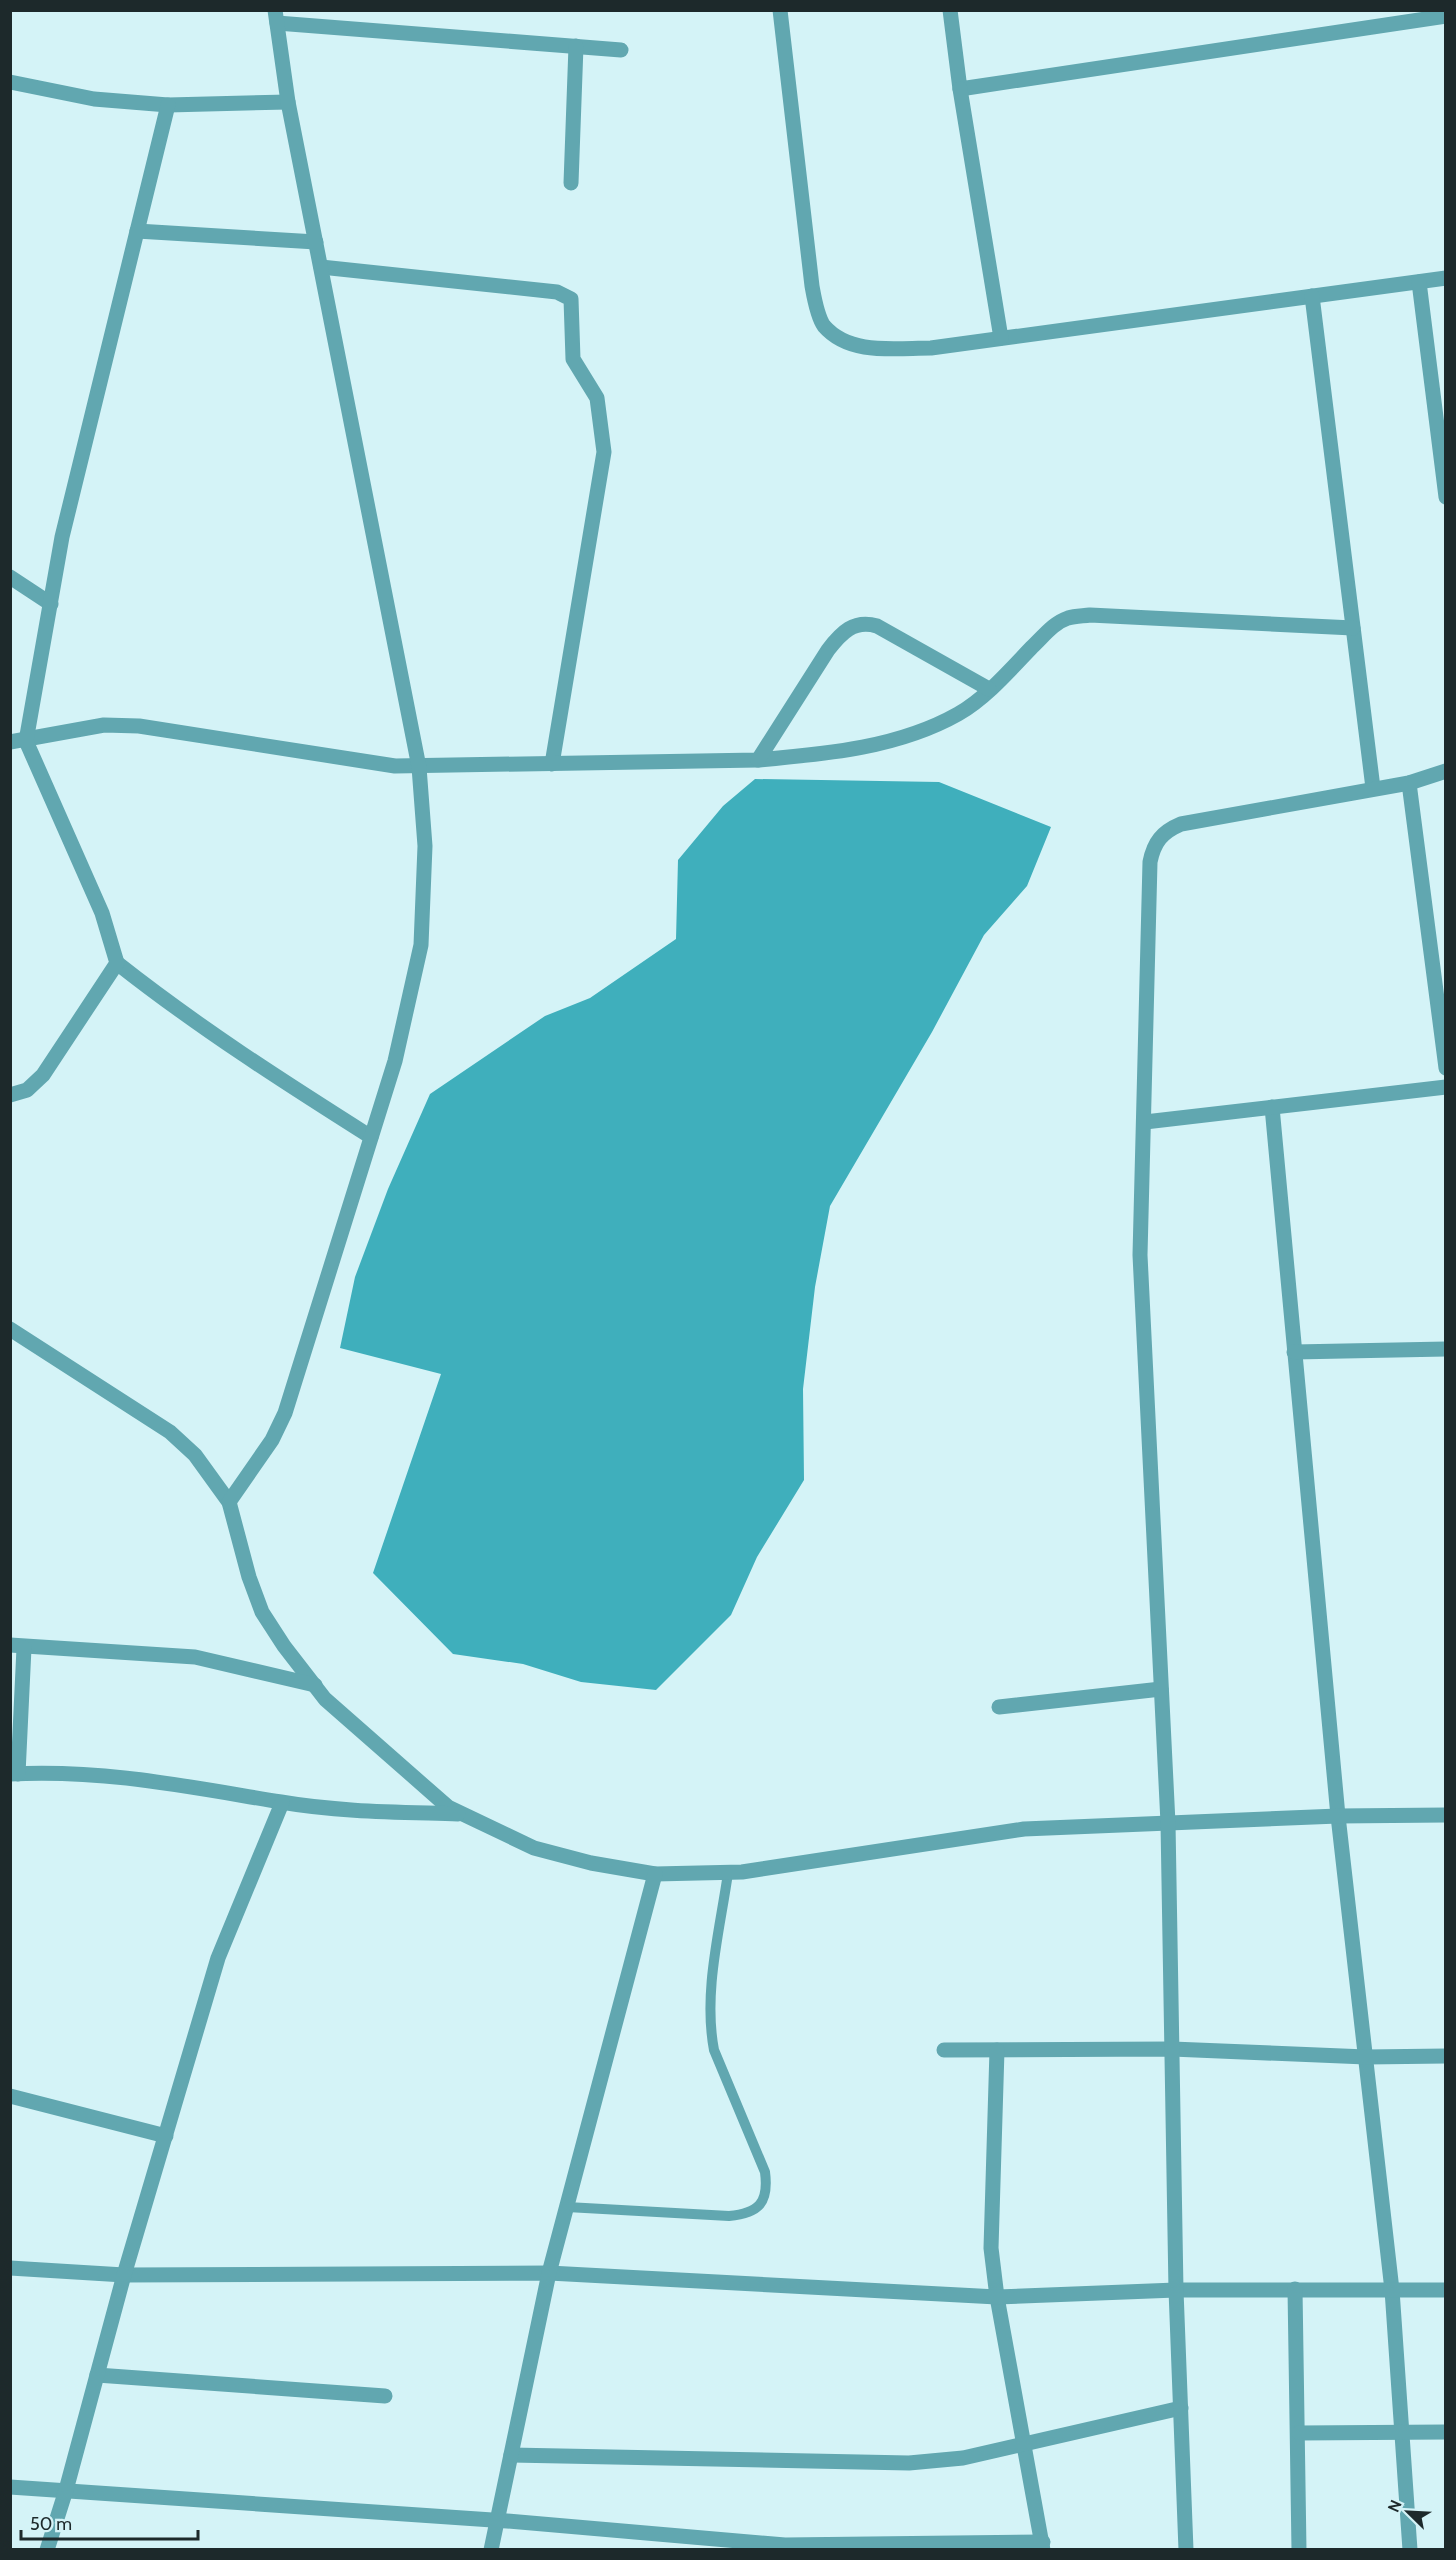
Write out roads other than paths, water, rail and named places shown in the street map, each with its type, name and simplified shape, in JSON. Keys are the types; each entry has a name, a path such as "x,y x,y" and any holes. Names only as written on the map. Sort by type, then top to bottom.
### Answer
{"street":[{"path":"780,10 812,286 824,325 842,339 868,349 931,348 1446,278"},
{"path":"950,10 960,88 1001,338"},
{"path":"960,88 1439,14"},
{"path":"229,1502 272,1440 285,1413 395,1061 421,945 425,846 419,767 288,102 276,17 621,50"},
{"path":"571,183 576,46"},
{"path":"10,82 94,99 168,105 288,102"},
{"path":"168,105 62,537 26,741 102,913 117,963 162,999 227,1044 371,1137"},
{"path":"137,231 316,242"},
{"path":"321,267 557,292 571,299 573,359 597,398 604,452 552,764"},
{"path":"1419,282 1446,497"},
{"path":"1312,297 1373,788"},
{"path":"10,577 51,604"},
{"path":"10,742 26,741 104,725 139,726 394,766 759,760 818,755 900,738 958,714 989,689 1045,634 1067,619 1090,615 1353,628"},
{"path":"759,760 828,650 838,637 852,626 869,624 877,626 989,689"},
{"path":"1186,2550 1176,2290 1168,1823 1140,1255 1150,862 1159,837 1168,829 1180,824 1409,783 1446,771"},
{"path":"1409,783 1446,1068"},
{"path":"10,1095 27,1090 43,1076 117,963"},
{"path":"1145,1122 1446,1087"},
{"path":"1272,1107 1338,1815 1392,2290 1410,2550"},
{"path":"10,1329 170,1432 195,1455 229,1502 249,1577 262,1612 284,1646 325,1699 448,1807 534,1848 591,1863 655,1874 728,1873 1024,1829 1338,1815 1446,1815"},
{"path":"1294,1352 1446,1349"},
{"path":"315,1685 195,1657 17,1647 14,1774 109,1774 196,1786 282,1803 359,1811 463,1815"},
{"path":"999,1707 1161,1689"},
{"path":"47,2550 66,2490 124,2275 218,1958 282,1803"},
{"path":"491,2550 549,2273 655,1874"},
{"path":"944,2050 1172,2049 1365,2057 1446,2056"},
{"path":"10,2487 498,2520 785,2545 1043,2546 997,2297 991,2248 997,2050"},
{"path":"10,2096 166,2136"},
{"path":"10,2268 124,2275 549,2273 997,2297 1176,2290 1446,2290"},
{"path":"1295,2289 1299,2550"},
{"path":"97,2375 385,2396"},
{"path":"511,2455 909,2463 963,2458 1181,2408"},
{"path":"1299,2433 1446,2432"}],"lane":[{"path":"567,2207 729,2216 746,2214 759,2208 767,2187 765,2172 714,2050 710,2032 712,1984 728,1873"}],"water":[{"path":"755,779 939,782 1051,827 1027,886 984,935 932,1032 830,1206 815,1287 803,1389 804,1480 757,1557 731,1615 656,1690 581,1682 523,1664 453,1654 373,1573 441,1374 340,1348 355,1277 388,1189 430,1094 545,1016 590,998 676,939 678,860 723,806"}]}
